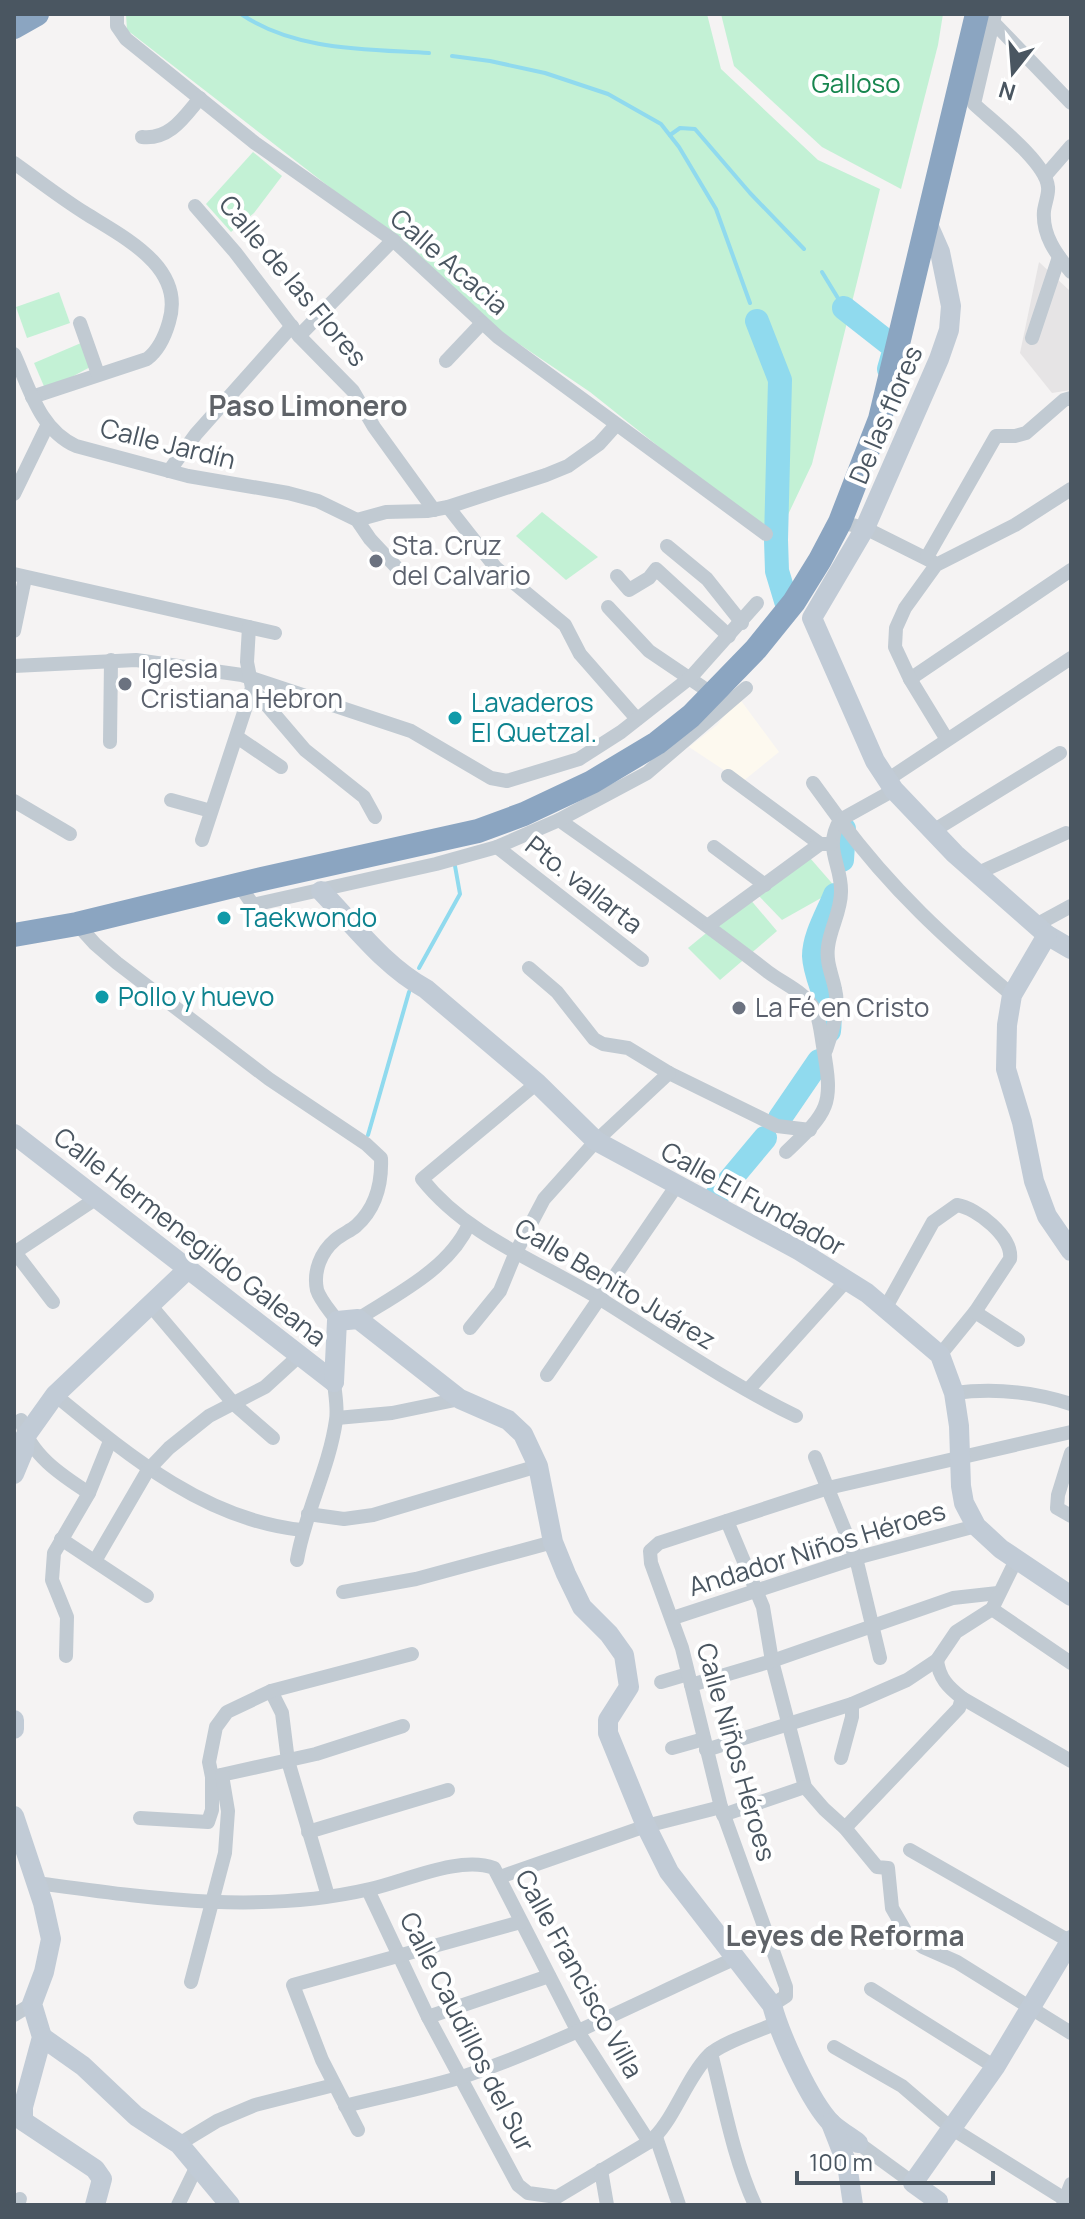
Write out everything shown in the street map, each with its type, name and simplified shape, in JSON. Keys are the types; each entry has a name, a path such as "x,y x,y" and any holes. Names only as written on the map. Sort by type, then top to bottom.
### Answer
{"highway":[{"path":"14,935 77,924 478,831 524,814 592,782 657,743 714,695 794,602 840,522 880,419 926,220 984,16"}],"street":[{"name":"Calle Acacia","path":"117,14 117,26 126,39 255,143 393,240 482,323 766,534"},
{"path":"984,16 1071,103"},
{"path":"984,16 974,104 1045,176 1049,187 1044,214 1047,236 1071,272"},
{"path":"142,137 163,135 173,129 200,98"},
{"path":"1045,176 1071,146"},
{"path":"14,163 47,188 134,243 163,273 173,303 167,330 155,353 147,359 32,397"},
{"name":"Calle de las Flores","path":"195,206 235,252 295,331 353,391 374,427 441,508 496,568 565,625 580,654 637,719"},
{"name":"De las flores","path":"890,785 875,761 812,618 865,528 949,330 951,306 940,252 926,220"},
{"path":"169,471 196,434 295,331 393,240"},
{"path":"1032,338 1059,257"},
{"path":"80,323 98,374"},
{"path":"446,361 482,323"},
{"path":"14,354 47,426 14,494"},
{"path":"946,738 910,679 895,647 896,628 996,436 1026,433 1064,400 1071,398"},
{"path":"398,569 357,520 386,512 441,508 568,466 599,444 616,425"},
{"name":"Calle Jardín","path":"47,426 60,439 76,446 218,483 288,493 339,510 357,520"},
{"path":"840,522 865,528 932,561 1015,525 1071,489"},
{"path":"667,546 707,579 742,623"},
{"path":"617,576 629,590 649,578 656,569 729,636"},
{"path":"910,679 1071,570"},
{"path":"14,631 20,576 275,633"},
{"path":"14,666 136,660 251,682 411,731 491,778 507,781 579,759 637,719 691,677 757,603"},
{"path":"608,607 649,651 714,695"},
{"path":"202,840 237,737 251,682 247,662 249,627"},
{"path":"709,925 826,844 840,820 890,785 946,738 1071,658"},
{"path":"110,742 111,660"},
{"path":"251,682 305,750 364,797 375,817"},
{"path":"240,886 253,905 497,847 559,820 647,773 746,688"},
{"path":"237,737 281,767"},
{"path":"933,831 1060,753"},
{"path":"728,776 826,844 842,889 828,945 828,968 836,991 836,1011 825,1055"},
{"path":"813,783 874,866 910,905 1012,995"},
{"path":"890,785 978,873 1042,930 1071,949"},
{"path":"171,800 211,811"},
{"path":"14,801 70,834"},
{"path":"559,820 709,925 806,998 817,1013 829,1099 810,1130 786,1152"},
{"path":"978,873 1066,833"},
{"name":"Pto. vallarta","path":"497,847 642,960"},
{"path":"714,847 765,885"},
{"name":"Calle El Fundador","path":"321,891 407,978 426,989 537,1083 596,1141 800,1251 886,1307 940,1355 954,1393 964,1503 976,1526 1016,1560 1071,1596"},
{"path":"1071,906 1042,930 1012,995 1007,1025 1006,1069 1022,1122 1034,1181 1047,1216 1071,1251"},
{"path":"77,924 117,963 269,1079 366,1144 381,1158 378,1193 357,1225 334,1240 316,1271 317,1292 337,1321 334,1382 337,1418 323,1479 302,1530 297,1560"},
{"path":"529,968 557,992 594,1039 603,1044 628,1048 669,1073 777,1126 810,1130"},
{"path":"470,1328 500,1291 544,1199 596,1141 669,1073"},
{"name":"Calle Benito Juárez","path":"537,1083 422,1179 439,1201 469,1224 796,1416"},
{"name":"Calle Hermenegildo Galeana","path":"14,1134 334,1382"},
{"path":"547,1375 677,1185"},
{"path":"53,1302 14,1253 97,1198"},
{"path":"886,1307 933,1222 957,1205 969,1207 980,1215 1007,1240 1010,1259 975,1312 940,1355"},
{"path":"337,1321 358,1319 440,1263 461,1243 469,1224"},
{"path":"20,1428 187,1270"},
{"path":"748,1390 846,1281"},
{"path":"151,1306 234,1404 273,1438"},
{"path":"975,1312 1018,1340"},
{"path":"358,1319 460,1399 508,1420 523,1434 538,1466 553,1542 582,1607 609,1634 624,1655 629,1687 608,1720 608,1733 646,1826 669,1872 736,1958 774,2014 811,2094 831,2123 847,2164 853,2205"},
{"path":"95,1561 148,1470 185,1434 209,1416 265,1387 300,1355"},
{"path":"954,1393 975,1390 1025,1393 1071,1404"},
{"path":"55,1395 148,1470 213,1506 275,1527 302,1530"},
{"path":"337,1418 392,1413 460,1399"},
{"path":"14,1474 24,1450 20,1428"},
{"path":"20,1428 51,1467 89,1493"},
{"path":"1071,1432 828,1488 727,1521 757,1590 805,1787 877,1867 888,1868 892,1908 907,1934 923,1947 957,1962 1071,2033"},
{"path":"66,1656 67,1617 52,1580 54,1553 89,1493 110,1441"},
{"path":"1064,1512 1058,1495 1071,1453"},
{"path":"815,1457 856,1558 880,1658"},
{"path":"308,1514 344,1519 373,1515 538,1466"},
{"name":"Calle Niños Héroes","path":"727,1521 659,1543 650,1551 651,1563 673,1618 722,1811 786,1987 786,1996 774,2014"},
{"name":"Andador Niños Héroes","path":"673,1618 856,1558 976,1526"},
{"path":"61,1539 147,1596"},
{"path":"343,1592 416,1579 553,1542"},
{"path":"672,1748 705,1745 787,1723 852,1704 907,1680 937,1660 956,1632 992,1609 1016,1560"},
{"path":"661,1682 689,1680 772,1661 953,1598 998,1593"},
{"path":"992,1609 1071,1663"},
{"path":"191,1982 221,1871 228,1826 227,1793 209,1762 216,1727 227,1712 271,1691 412,1654"},
{"path":"937,1660 939,1673 962,1698 1071,1761"},
{"path":"271,1691 282,1713 288,1761 328,1896"},
{"path":"845,1828 959,1708 962,1698"},
{"path":"841,1758 852,1717 852,1704"},
{"path":"14,1720 14,1729"},
{"path":"217,1776 288,1761 403,1726"},
{"path":"140,1818 208,1822 217,1776"},
{"path":"500,1877 646,1826 722,1811 805,1787"},
{"path":"308,1832 448,1790"},
{"path":"15,1828 37,1883 51,1939 44,1972 32,2004 42,2037 23,2107 23,2121 95,2169 102,2179 95,2205"},
{"path":"910,1850 1071,1941 995,2067 913,2183"},
{"name":"Calle Francisco Villa","path":"37,1883 167,1901 211,1903 328,1896 368,1890 465,1863 485,1864 494,1868 577,2030 653,2140 679,2205"},
{"name":"Calle Caudillos del Sur","path":"368,1890 428,2017 518,2185 528,2193 552,2201"},
{"path":"358,2130 334,2085 293,1985 521,1922"},
{"path":"345,2106 462,2077 543,2046 736,1958"},
{"path":"428,2017 549,1976"},
{"path":"871,1989 995,2067"},
{"path":"14,2015 32,2004"},
{"path":"552,2201 653,2140 711,2053 774,2014"},
{"path":"42,2037 83,2066 136,2116 179,2144 230,2205"},
{"path":"834,2047 902,2086 951,2128 1066,2203 1071,2184"},
{"path":"711,2053 733,2143 755,2205"},
{"path":"179,2144 217,2121 255,2105 334,2085"},
{"path":"831,2123 939,2204"},
{"path":"178,2205 197,2166"},
{"path":"601,2170 607,2205"}],"shaded area":[{"path":"1039,262 1071,292 1071,390 1052,393 1020,353"},
{"path":"739,698 779,752 742,782 689,747 717,725"}],"green space":[{"path":"126,14 707,14 721,69 818,160 880,189 812,464 776,540 590,392 500,331 426,262 127,30"},
{"name":"Galloso","path":"721,14 943,14 901,189 822,147 734,66"},
{"path":"253,152 282,176 254,213 231,232 206,204"},
{"path":"59,292 70,323 27,338 16,307"},
{"path":"81,343 92,366 46,391 34,363"},
{"path":"542,512 598,557 566,580 516,536"},
{"path":"810,858 837,889 782,920 757,894"},
{"path":"749,898 777,931 720,980 688,948"}],"waterway":[{"path":"241,14 262,26 308,42 357,49 429,53"},
{"path":"452,56 545,73 608,94 661,124 679,147 716,209 750,303"},
{"path":"670,135 680,128 695,129 804,249"},
{"path":"822,272 844,308"},
{"path":"844,308 895,348 889,369"},
{"path":"757,321 780,380 776,540 777,571 786,601"},
{"path":"842,860 844,829"},
{"path":"419,968 460,894 455,866"},
{"path":"829,1031 830,1021 814,956 819,933 835,895"},
{"path":"368,1135 409,992"},
{"path":"780,1118 819,1061"},
{"path":"714,1199 765,1138"}],"place":[{"name":"Sta. Cruz del Calvario","path":"376,561"},
{"name":"Iglesia Cristiana Hebron","path":"125,684"},
{"name":"Lavaderos El Quetzal.","path":"455,718"},
{"name":"Taekwondo","path":"224,918"},
{"name":"Pollo y huevo","path":"102,997"},
{"name":"La Fé en Cristo","path":"739,1008"}],"district":[{"name":"Paso Limonero","path":"308,406"},
{"name":"Leyes de Reforma","path":"845,1936"}]}
